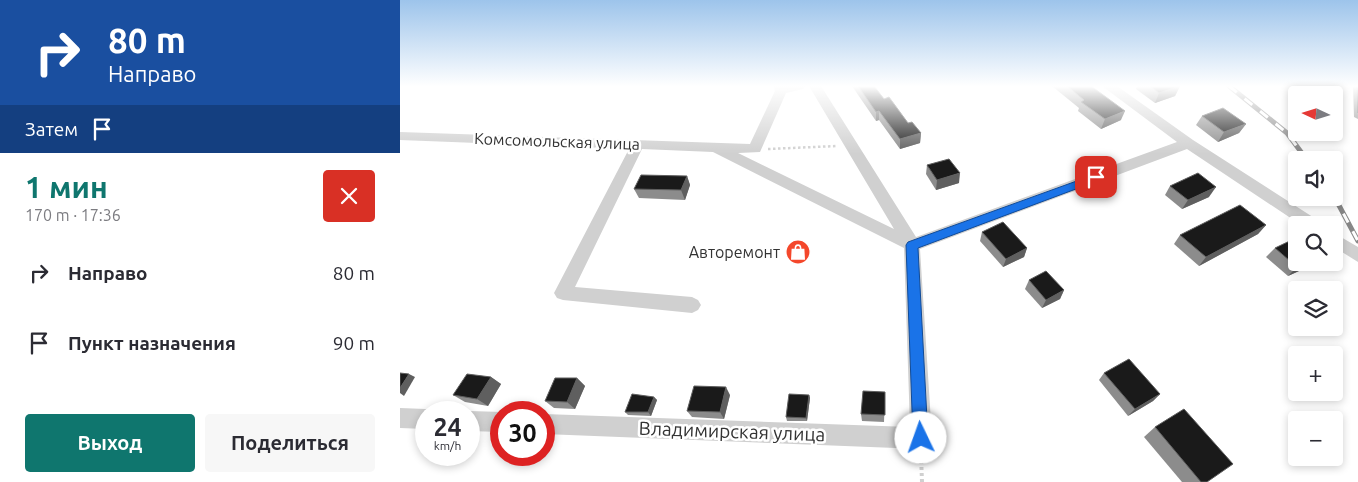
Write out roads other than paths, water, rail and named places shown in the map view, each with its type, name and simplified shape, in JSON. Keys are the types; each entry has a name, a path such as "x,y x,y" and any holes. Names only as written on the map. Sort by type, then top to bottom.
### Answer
{"street":[{"name":"Комсомольская улица","path":"400,136 715,146 755,150 773,108"},
{"path":"829,108 912,245"},
{"path":"1140,108 1298,216"},
{"path":"715,146 912,245 1188,143"},
{"path":"638,144 563,293 692,305"},
{"name":"Владимирская улица","path":"555,424 921,438 912,245"},
{"path":"1343,245 1358,255"},
{"path":"400,418 415,419"}],"railway":[{"path":"1257,108 1287,133 1300,151"},
{"path":"1339,206 1358,241"}],"place":[{"name":"Авторемонт","path":"798,252"}]}
